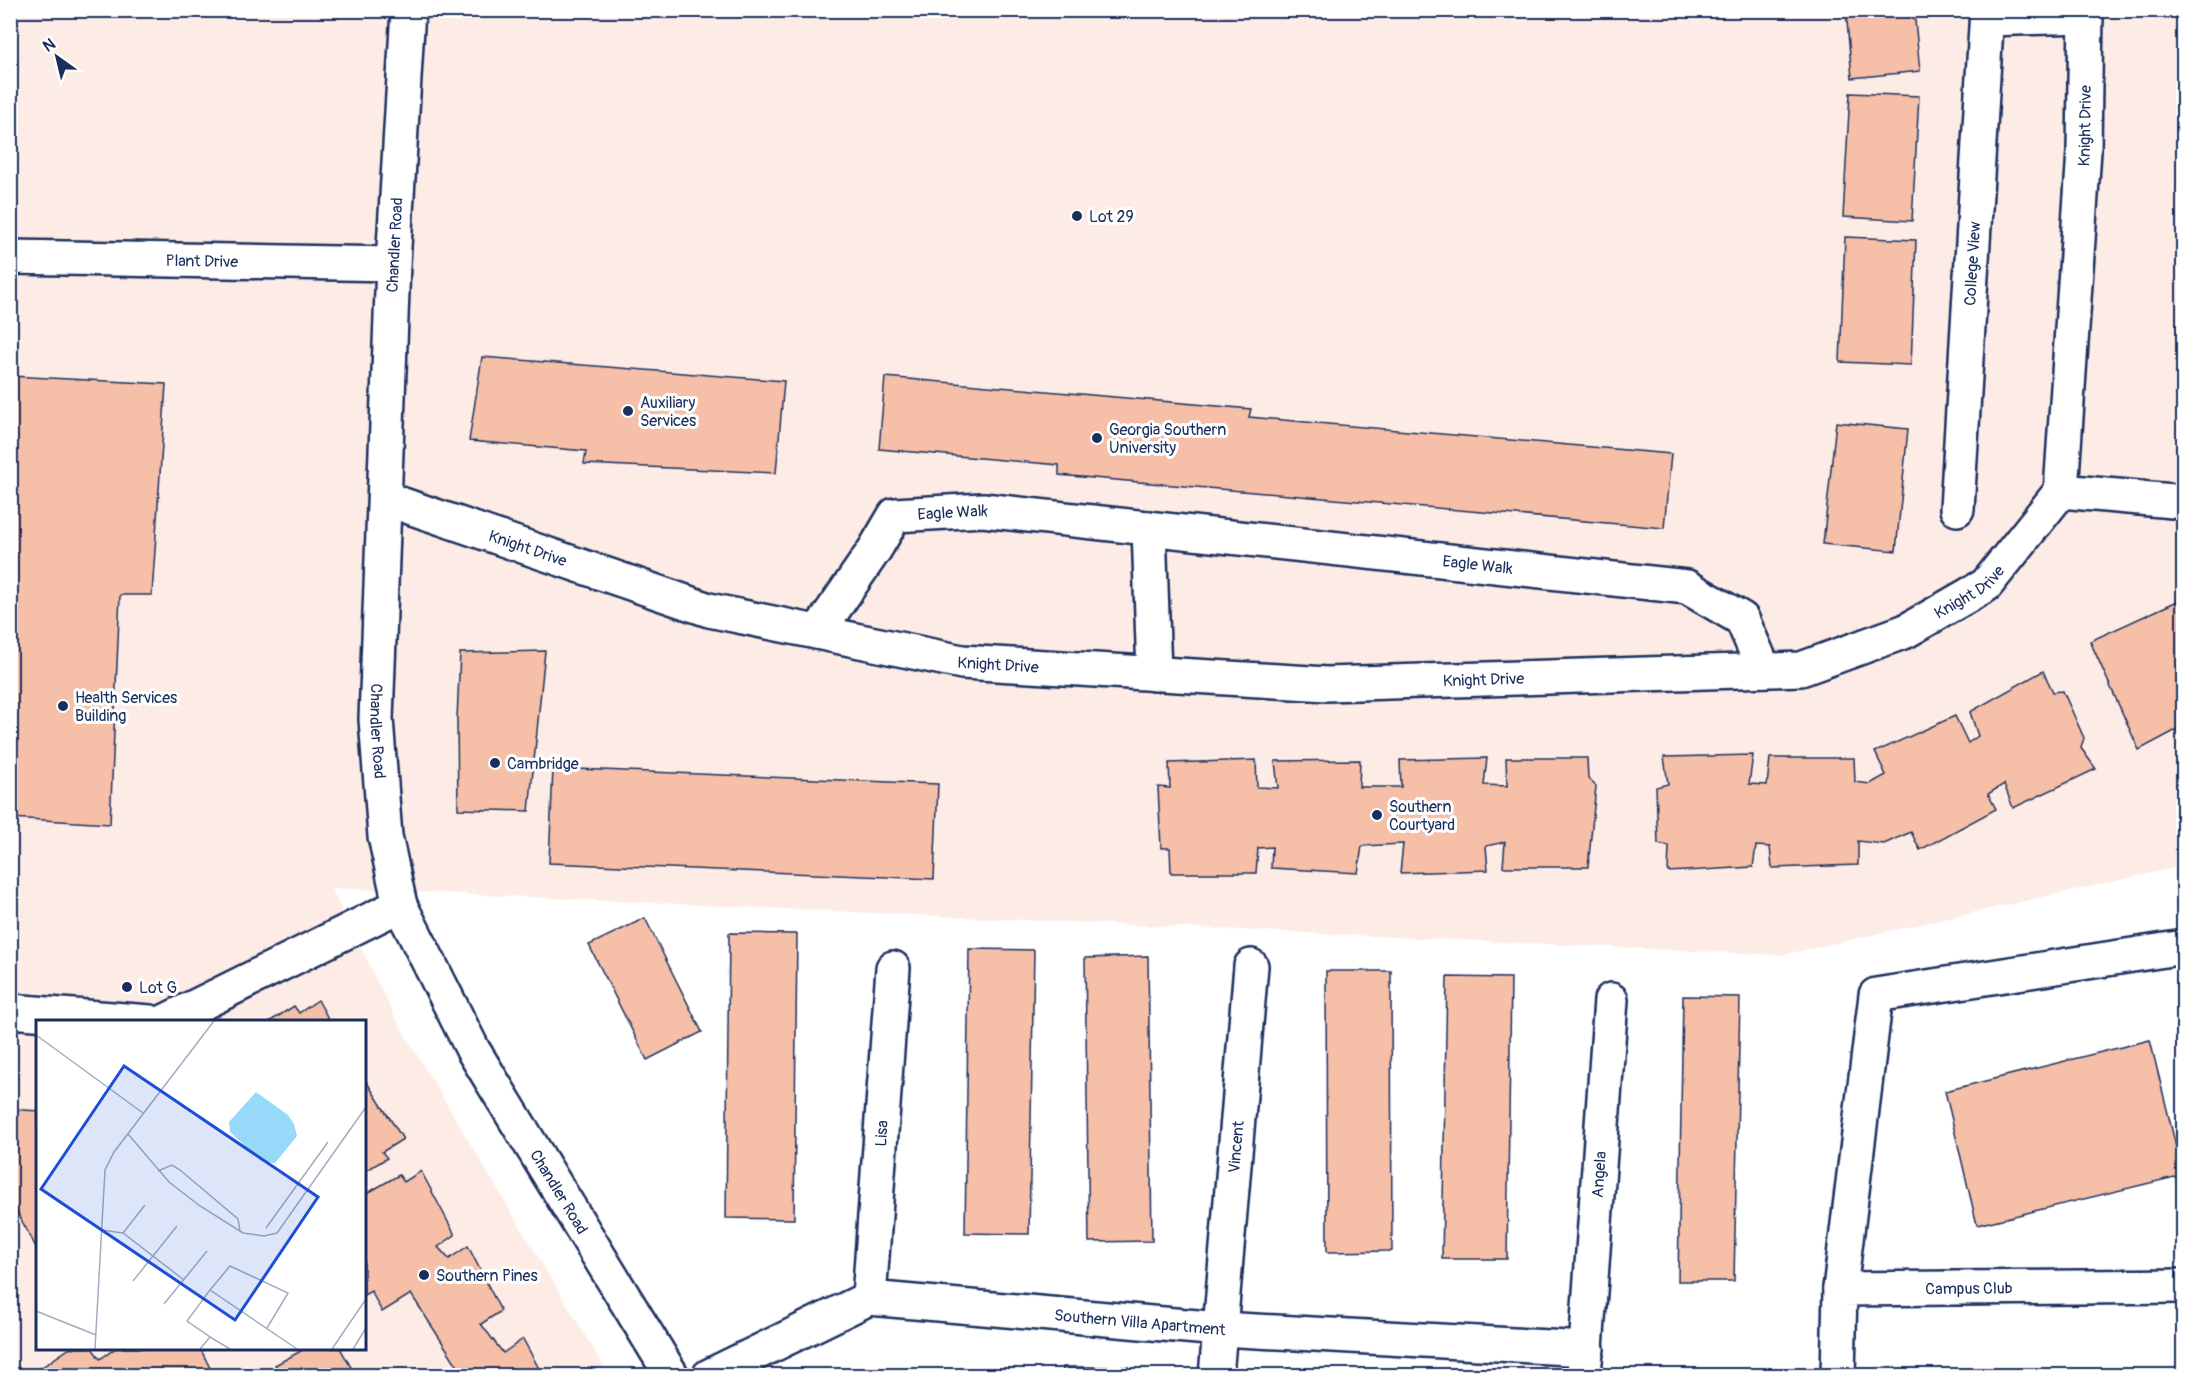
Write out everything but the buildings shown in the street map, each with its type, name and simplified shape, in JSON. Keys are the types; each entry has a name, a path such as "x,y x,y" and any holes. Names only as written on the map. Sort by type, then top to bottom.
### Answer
{"street":[{"name":"Chandler Road","path":"408,10 393,264 376,719 385,836 400,905 473,1050 672,1376"},
{"name":"College View","path":"1957,509 1987,15 2086,13"},
{"name":"Knight Drive","path":"386,499 709,610 962,662 1327,684 1801,669 1906,632 1986,585 2061,491 2085,151 2086,13"},
{"name":"Plant Drive","path":"10,257 393,264"},
{"path":"2061,491 2184,501"},
{"name":"Eagle Walk","path":"818,632 875,549 895,515 983,510 1687,587 1742,619 1764,670"},
{"path":"1149,528 1154,674"},
{"path":"168,1020 400,905"},
{"path":"1838,1376 1840,1290 1876,995 2184,947"},
{"name":"Vincent","path":"1216,1376 1251,966"},
{"name":"Lisa","path":"869,1298 893,968"},
{"name":"Angela","path":"1586,1362 1611,1000"},
{"path":"10,1011 125,1020"},
{"name":"Campus Club","path":"1840,1290 2184,1286"},
{"path":"709,1376 869,1298"},
{"name":"Southern Villa Apartment","path":"869,1298 1586,1362"}],"shaded area":[{"name":"Georgia Southern University","path":"10,11 2183,11 2183,866 1782,955 331,888 397,1021 609,1375 11,1375"}],"place":[{"name":"Lot 29","path":"1077,216"},
{"name":"Auxiliary Services","path":"628,411"},
{"name":"Georgia Southern University","path":"1097,438"},
{"name":"Health Services Building","path":"63,706"},
{"name":"Cambridge","path":"495,763"},
{"name":"Southern Courtyard","path":"1377,815"},
{"name":"Lot G","path":"127,987"},
{"name":"Southern Pines","path":"424,1275"}]}
